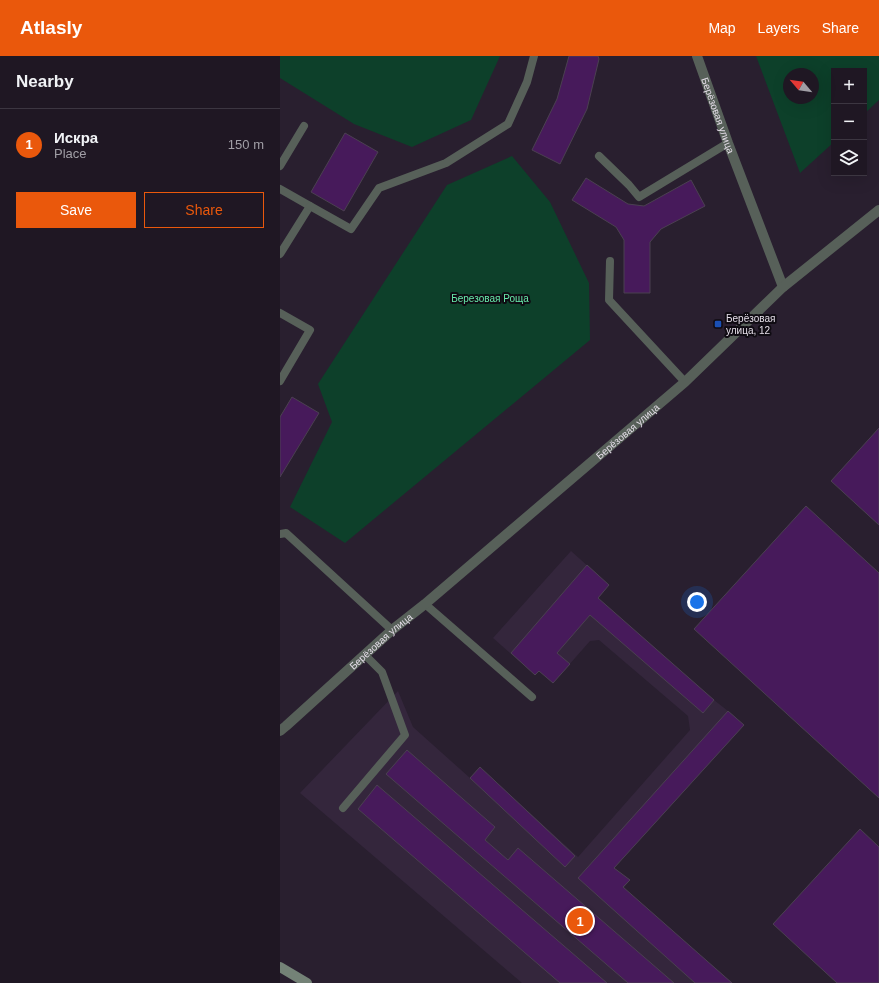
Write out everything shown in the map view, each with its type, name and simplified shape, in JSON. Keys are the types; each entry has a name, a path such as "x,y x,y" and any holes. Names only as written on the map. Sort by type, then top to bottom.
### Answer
{"main road":[{"path":"280,966 307,983"}],"street":[{"name":"Берёзовая улица","path":"280,731 392,630 425,604 685,382 783,287 728,143 697,56"},
{"path":"783,287 879,210"}],"lane":[{"path":"280,189 351,229 379,188 446,163 508,124 527,82 534,56"},
{"path":"280,166 304,126"},
{"path":"599,156 629,185 639,197 728,143"},
{"path":"280,254 310,206"},
{"path":"610,261 609,300 685,382"},
{"path":"280,313 310,330 280,381"},
{"path":"280,534 286,533 392,630"},
{"path":"425,604 532,697"},
{"path":"343,808 405,735 382,672 365,655"}],"shaded area":[{"path":"571,551 609,585 598,599 744,725 614,868 630,880 624,888 732,983 522,983 300,793 398,691 413,727 470,778 480,767 578,857 690,730 688,716 599,640 590,641 553,683 539,671 535,675 493,638"}],"green space":[{"path":"280,56 500,56 471,120 412,147 354,124 280,78"},
{"path":"756,56 879,56 879,100 867,111 867,68 831,68 831,145 800,173"},
{"name":"Березовая Роща","path":"512,156 550,202 589,283 590,340 345,543 290,507 332,422 318,384 447,185"}],"building":[{"path":"569,56 598,56 599,59 587,109 560,164 532,150 557,99"},
{"path":"345,133 378,152 344,211 311,192"},
{"path":"586,178 628,204 644,206 691,180 705,206 661,229 650,242 650,293 624,293 624,240 616,227 572,200"},
{"path":"292,397 319,413 280,477 280,417"},
{"path":"879,428 879,525 831,481"},
{"path":"806,506 879,573 879,798 694,629"},
{"path":"587,565 609,585 598,598 714,700 703,713 590,615 557,653 570,664 553,683 539,671 535,675 511,653"},
{"path":"728,711 744,725 614,868 630,880 623,887 732,983 695,983 578,878"},
{"path":"407,750 495,827 485,840 508,860 518,848 674,983 628,983 386,774"},
{"path":"480,767 575,856 565,867 470,778"},
{"path":"377,785 607,983 560,983 358,809"},
{"path":"860,829 879,847 879,983 837,983 773,924"}],"place":[{"name":"Берёзовая улица, 12","path":"718,324"},
{"name":"Искра","path":"580,921"}]}
